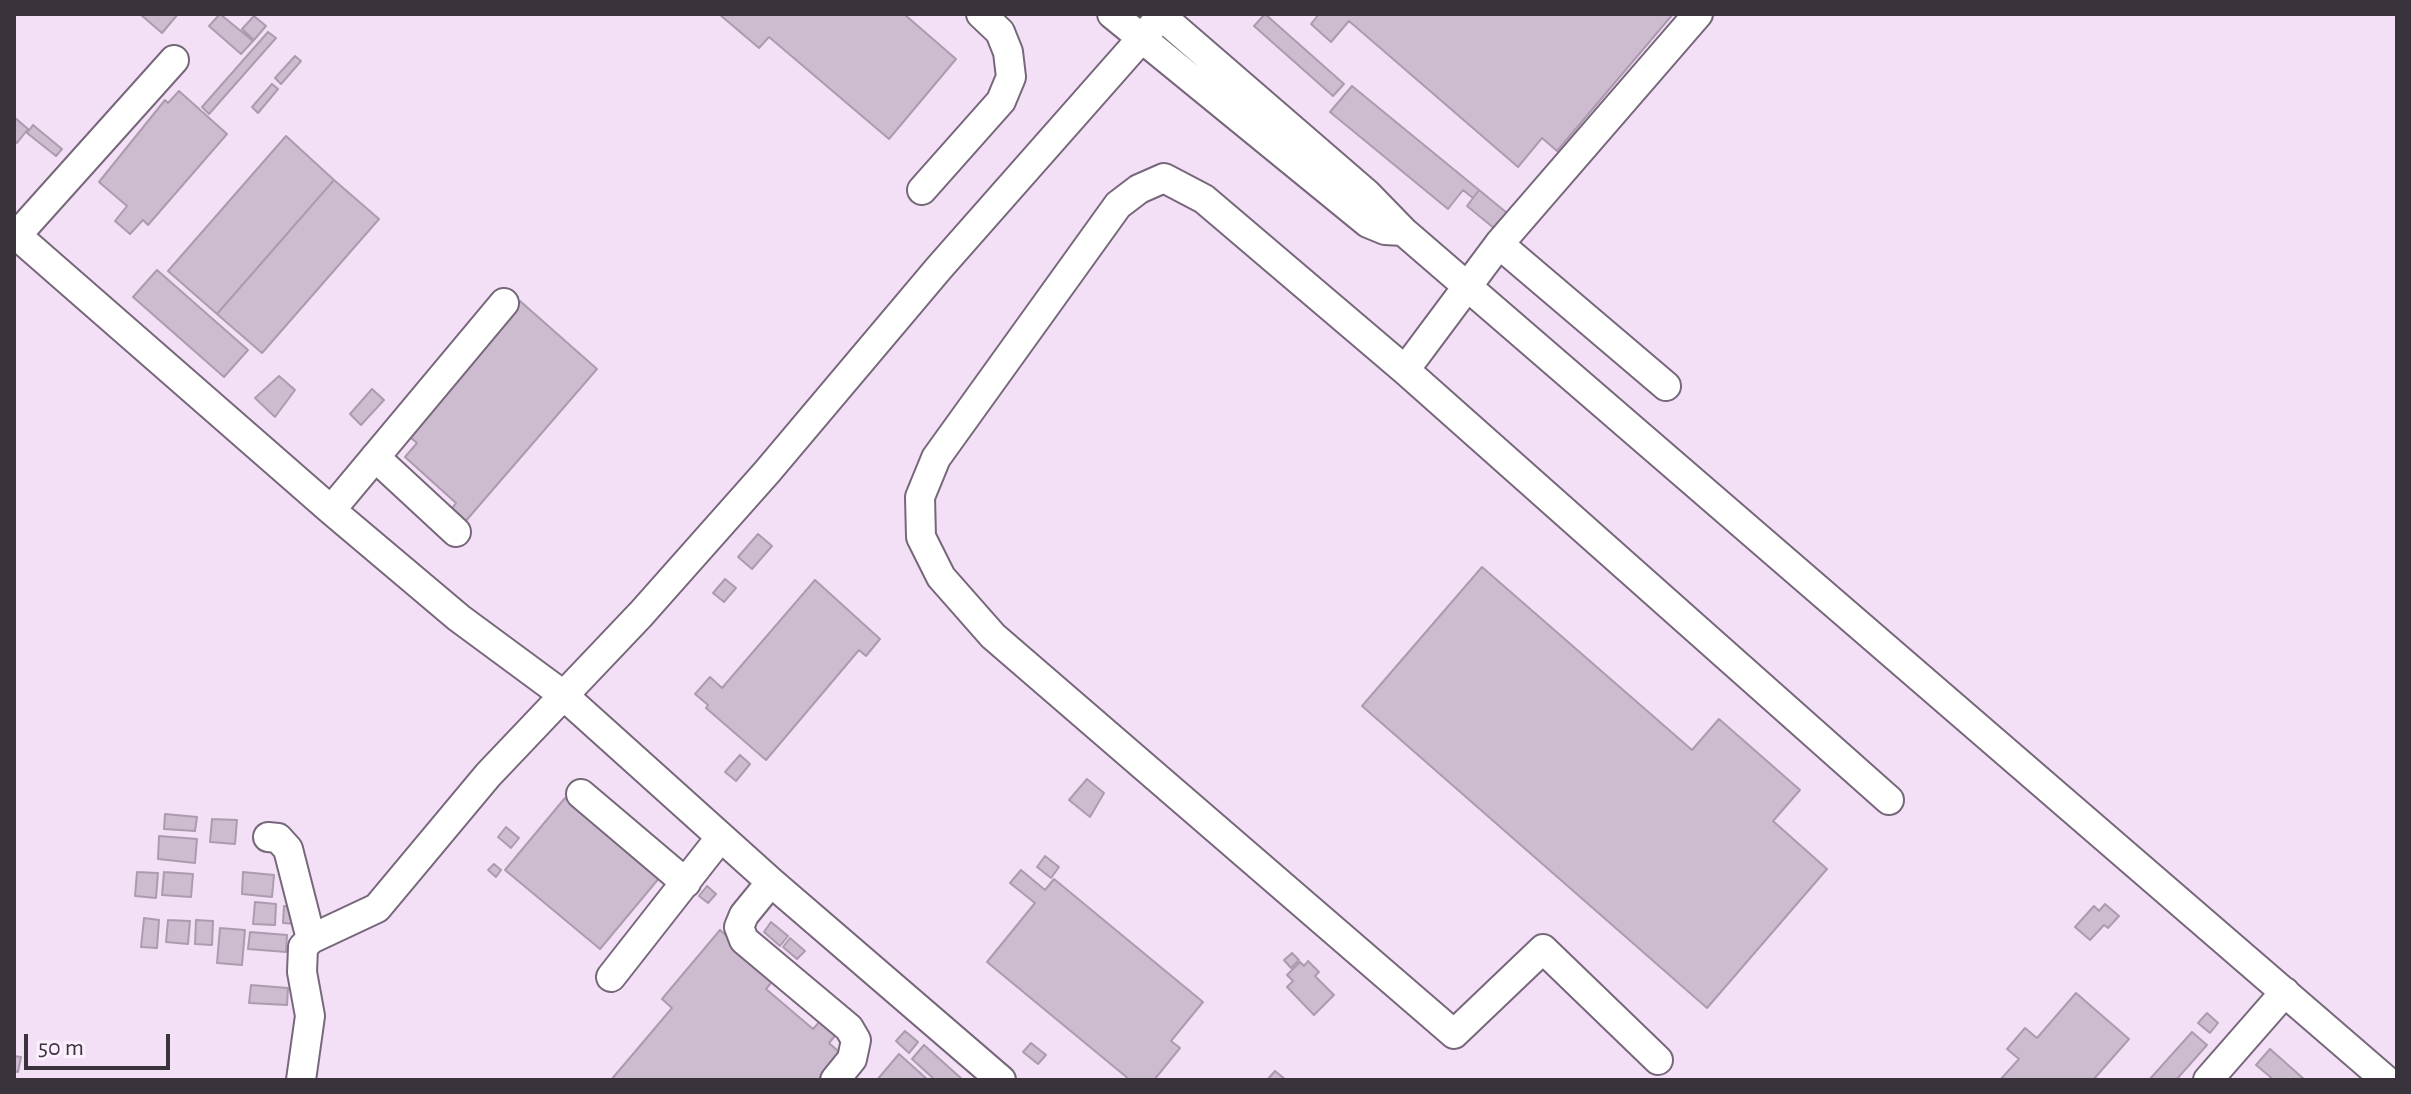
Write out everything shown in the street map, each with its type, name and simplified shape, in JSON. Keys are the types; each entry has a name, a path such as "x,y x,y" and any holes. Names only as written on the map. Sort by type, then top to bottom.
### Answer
{"street":[{"path":"922,190 1001,101 1011,77 1008,52 1000,32 981,14"},
{"path":"1112,14 1141,41 1368,223 1385,230 1403,231"},
{"path":"1405,370 1499,244 1698,14"},
{"path":"301,1080 310,1016 301,958 303,947 311,939 377,908 488,775 641,614 757,484 939,268 1161,15 1366,193 1403,231 2386,1080"},
{"path":"174,60 15,234 459,618 562,694 720,838 1001,1080"},
{"path":"1658,1060 1543,949 1454,1034 993,636 941,577 921,537 920,497 936,458 1118,205 1139,189 1164,178 1204,199 1405,370 1889,800"},
{"path":"1499,244 1666,386"},
{"path":"331,510 504,303"},
{"path":"375,457 456,532"},
{"path":"581,794 686,883"},
{"path":"268,837 278,838 288,849 311,939"},
{"path":"611,977 720,838"},
{"path":"771,882 739,927 744,940 849,1028 856,1040 852,1059 835,1080"},
{"path":"2208,1080 2285,992"}],"building":[{"path":"140,14 178,14 162,33"},
{"path":"220,14 253,41 241,54 209,26"},
{"path":"719,14 904,14 956,59 889,139 769,37 759,48"},
{"path":"1265,14 1344,84 1333,96 1254,26"},
{"path":"1319,14 1673,14 1557,151 1542,138 1518,167 1349,21 1331,42 1311,24"},
{"path":"254,16 266,26 254,40 242,29"},
{"path":"268,32 276,38 209,114 202,107"},
{"path":"295,56 301,61 281,84 275,78"},
{"path":"272,84 278,89 258,113 252,107"},
{"path":"1352,86 1479,190 1473,198 1463,190 1448,209 1330,112"},
{"path":"179,91 227,134 148,225 143,220 130,234 115,221 127,206 99,182 165,100 168,103"},
{"path":"14,117 28,129 17,143 14,140"},
{"path":"33,125 62,149 56,156 27,133"},
{"path":"286,136 334,180 217,314 168,271"},
{"path":"334,180 379,219 262,353 217,314"},
{"path":"1479,190 1507,213 1495,229 1467,206"},
{"path":"157,270 248,350 224,377 133,297"},
{"path":"520,301 597,369 464,523 450,511 456,503 405,457 417,443 405,433"},
{"path":"279,376 295,390 275,417 255,398"},
{"path":"372,389 384,400 361,425 350,414"},
{"path":"758,534 772,546 752,569 738,557"},
{"path":"1482,567 1692,750 1719,719 1800,790 1773,821 1827,869 1707,1008 1362,706"},
{"path":"725,579 736,588 724,602 713,593"},
{"path":"815,580 880,639 866,656 859,650 766,760 706,708 708,705 695,694 710,677 722,688"},
{"path":"740,755 750,764 736,781 725,772"},
{"path":"1087,779 1104,793 1090,817 1069,800"},
{"path":"565,798 660,877 600,949 505,870"},
{"path":"165,814 197,817 195,831 164,829"},
{"path":"212,819 237,820 235,844 210,842"},
{"path":"506,827 519,838 511,848 498,837"},
{"path":"159,836 197,839 195,863 158,859"},
{"path":"1045,856 1059,867 1051,878 1037,867"},
{"path":"494,864 501,870 496,877 488,870"},
{"path":"1021,870 1045,890 1054,879 1203,1002 1171,1041 1180,1048 1154,1080 1130,1080 987,962 1035,903 1010,883"},
{"path":"137,872 158,873 156,898 135,896"},
{"path":"164,872 193,874 191,897 162,895"},
{"path":"243,872 274,875 272,897 242,894"},
{"path":"707,886 716,894 708,903 699,896"},
{"path":"255,902 276,904 275,925 253,924"},
{"path":"2105,904 2119,916 2108,928 2104,925 2090,940 2075,927 2094,906 2099,911"},
{"path":"284,906 296,907 295,924 283,923"},
{"path":"144,918 159,920 157,948 141,947"},
{"path":"168,920 190,921 188,944 166,942"},
{"path":"196,920 213,921 212,945 195,944"},
{"path":"771,922 788,936 780,946 764,932"},
{"path":"220,928 245,930 242,965 217,963"},
{"path":"720,930 775,978 766,989 813,1029 822,1019 838,1032 829,1043 846,1058 828,1080 611,1080 672,1008 662,999"},
{"path":"250,932 287,935 286,952 248,949"},
{"path":"790,938 805,951 797,959 783,947"},
{"path":"1292,953 1299,960 1291,968 1284,960"},
{"path":"1308,961 1319,972 1315,976 1334,995 1314,1015 1287,987 1293,981 1287,975 1300,962 1304,966"},
{"path":"251,985 288,988 287,1005 249,1003"},
{"path":"2076,993 2129,1039 2093,1080 2000,1080 2019,1059 2007,1049 2025,1028 2037,1038"},
{"path":"2207,1013 2218,1023 2210,1033 2198,1023"},
{"path":"905,1031 918,1042 909,1053 896,1041"},
{"path":"2192,1032 2207,1045 2176,1080 2149,1080"},
{"path":"1031,1043 1046,1055 1038,1064 1023,1052"},
{"path":"924,1045 963,1080 935,1080 912,1059"},
{"path":"2270,1049 2305,1080 2274,1080 2256,1065"},
{"path":"899,1054 928,1080 877,1080"},
{"path":"14,1056 21,1057 18,1072 14,1071"},
{"path":"1275,1071 1286,1080 1267,1080"}]}
